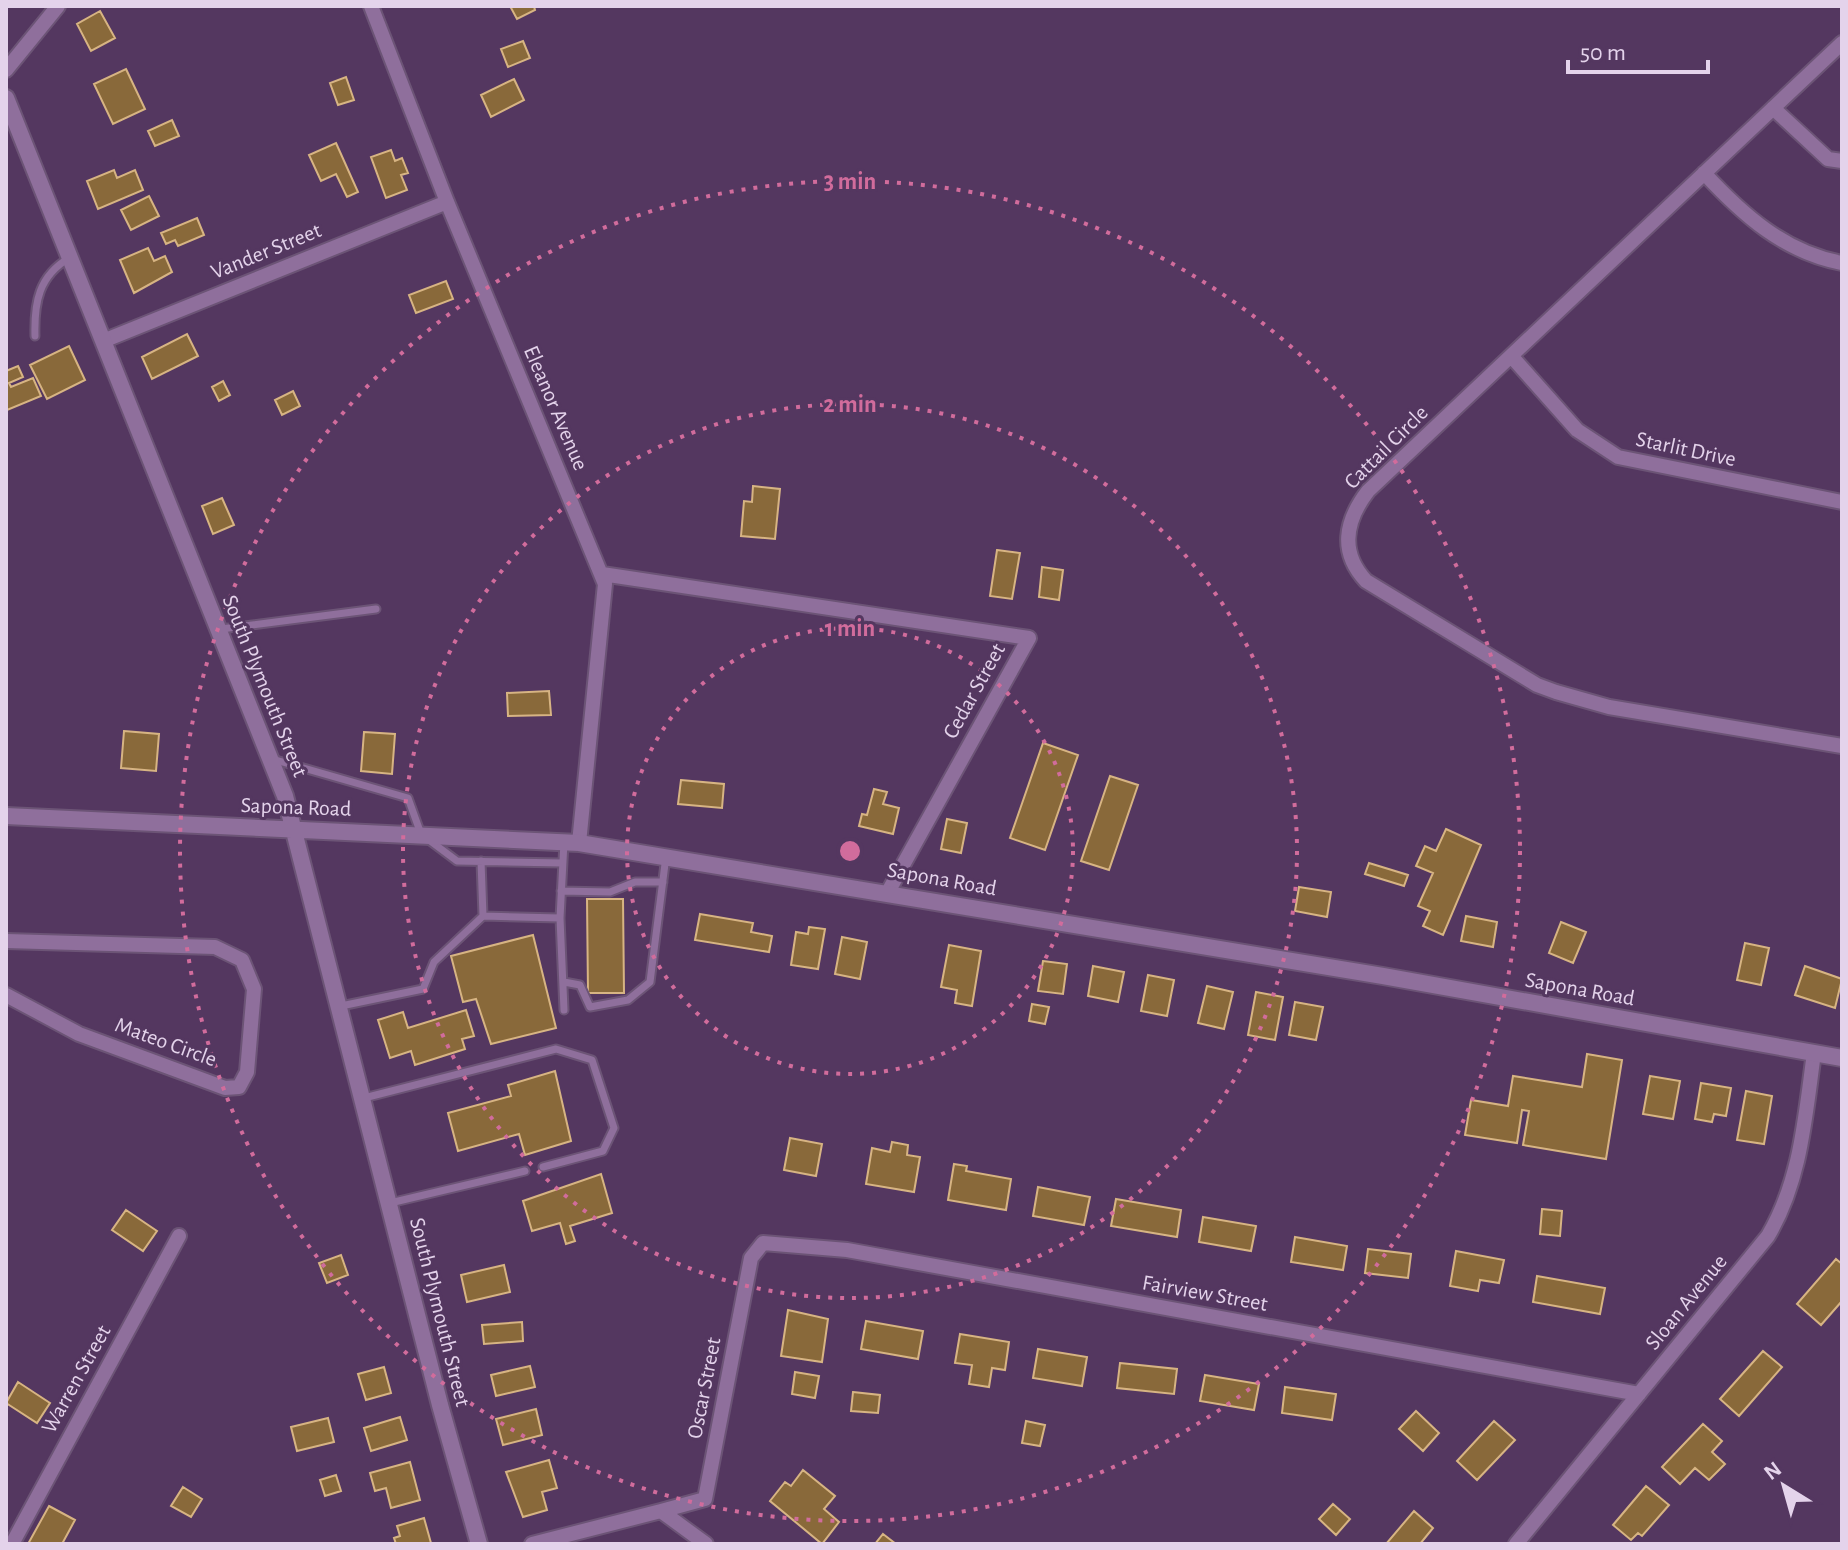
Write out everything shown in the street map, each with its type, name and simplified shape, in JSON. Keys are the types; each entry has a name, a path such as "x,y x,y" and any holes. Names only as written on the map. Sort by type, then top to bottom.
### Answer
{"street":[{"path":"6,70 58,6"},
{"name":"Eleanor Avenue","path":"371,6 447,202 605,584 571,842"},
{"name":"Cattail Circle","path":"1842,43 1513,358 1368,491 1357,506 1347,539 1356,570 1391,598 1546,688 1609,707 1842,746"},
{"name":"South Plymouth Street","path":"6,98 296,829 479,1544"},
{"path":"1773,108 1828,159 1842,161"},
{"path":"1704,173 1733,204 1771,235 1795,248 1842,263"},
{"name":"Vander Street","path":"103,341 447,202"},
{"name":"Starlit Drive","path":"1513,358 1577,430 1618,457 1842,502"},
{"name":"Cedar Street","path":"602,574 1029,638 888,892"},
{"name":"Sapona Road","path":"6,816 571,842 888,892 1842,1058"},
{"name":"Mateo Circle","path":"6,941 215,947 242,960 254,989 247,1072 239,1087 225,1088 79,1034 6,995"},
{"name":"Sloan Avenue","path":"1516,1544 1768,1236 1785,1207 1799,1157 1814,1053"},
{"name":"Warren Street","path":"12,1544 179,1236"},
{"name":"Fairview Street","path":"763,1243 847,1250 1639,1394"},
{"name":"Oscar Street","path":"661,1511 705,1499 751,1258 763,1243"},
{"path":"532,1544 661,1511 706,1544"}],"lane":[{"path":"35,336 36,299 44,281 54,267 71,257"},
{"path":"219,630 376,609"},
{"path":"270,758 408,798 421,834 457,861 562,863"},
{"path":"564,1010 560,918 562,863 571,842"},
{"path":"564,982 580,985 590,1007 628,1000 650,982 666,855"},
{"path":"481,861 483,916"},
{"path":"561,891 610,892 635,882 663,882"},
{"path":"341,1006 423,989 434,962 483,916 560,918"},
{"path":"364,1098 556,1049 592,1060 614,1128 603,1151 543,1167"},
{"path":"390,1203 525,1171"}],"building":[{"path":"510,6 534,6 535,10 517,19"},
{"path":"100,11 115,38 91,51 77,24"},
{"path":"523,41 530,58 508,67 501,49"},
{"path":"126,69 145,109 113,124 94,84"},
{"path":"346,77 354,100 338,105 330,83"},
{"path":"514,79 524,100 491,117 481,95"},
{"path":"172,120 179,136 155,146 148,131"},
{"path":"336,143 358,192 347,197 336,174 321,181 309,155"},
{"path":"391,150 395,161 402,158 408,173 401,175 407,190 386,198 371,157"},
{"path":"114,170 117,178 135,170 143,190 98,209 87,181"},
{"path":"149,196 159,216 131,230 121,210"},
{"path":"197,218 204,235 178,246 175,240 166,244 161,233"},
{"path":"148,248 154,261 165,256 172,272 134,293 120,260"},
{"path":"446,281 453,299 416,313 409,295"},
{"path":"187,334 198,356 152,379 142,357"},
{"path":"69,346 85,380 47,399 30,365"},
{"path":"18,366 23,377 9,383 11,387 33,378 41,396 7,410 6,371"},
{"path":"223,381 230,395 219,401 212,387"},
{"path":"293,391 300,406 282,415 275,400"},
{"path":"753,486 780,489 775,539 741,536 744,501 752,502"},
{"path":"222,498 234,525 213,534 202,506"},
{"path":"997,550 1020,553 1012,599 990,596"},
{"path":"1042,567 1063,570 1059,600 1039,597"},
{"path":"549,691 551,715 508,716 507,693"},
{"path":"124,731 159,734 156,771 121,768"},
{"path":"364,732 395,734 392,774 361,771"},
{"path":"1043,743 1078,755 1045,850 1010,838"},
{"path":"1110,776 1138,785 1109,870 1081,861"},
{"path":"681,780 724,784 722,808 678,804"},
{"path":"874,789 887,792 883,804 899,808 893,834 859,826 862,814 867,815"},
{"path":"947,819 967,823 961,853 941,849"},
{"path":"1446,829 1481,845 1443,935 1423,926 1430,911 1418,906 1433,873 1416,866 1425,846 1436,851"},
{"path":"1369,863 1408,875 1404,886 1365,874"},
{"path":"1299,887 1331,892 1327,917 1295,911"},
{"path":"587,899 623,899 624,993 588,993"},
{"path":"700,914 753,923 751,932 772,936 769,952 695,940"},
{"path":"1466,916 1497,922 1493,947 1461,941"},
{"path":"1561,922 1586,932 1573,963 1549,953"},
{"path":"809,927 825,929 818,969 791,965 796,932 808,934"},
{"path":"533,935 556,1028 491,1044 476,999 463,1002 451,956"},
{"path":"842,937 867,942 860,979 835,974"},
{"path":"1745,943 1769,948 1761,985 1737,980"},
{"path":"949,945 981,951 972,1006 955,1003 957,990 941,987"},
{"path":"1043,961 1067,964 1063,994 1038,991"},
{"path":"1093,966 1124,972 1118,1002 1088,996"},
{"path":"1805,966 1842,979 1835,1008 1795,995"},
{"path":"1148,975 1174,980 1167,1016 1141,1011"},
{"path":"1207,986 1233,992 1224,1029 1198,1023"},
{"path":"1256,992 1283,997 1275,1040 1248,1035"},
{"path":"1295,1002 1323,1007 1316,1040 1289,1035"},
{"path":"1032,1004 1049,1007 1045,1024 1029,1021"},
{"path":"466,1010 474,1036 462,1039 465,1049 415,1065 411,1051 390,1058 378,1020 403,1012 408,1028"},
{"path":"1587,1054 1622,1060 1606,1159 1523,1145 1529,1111 1522,1110 1517,1143 1465,1135 1471,1100 1508,1106 1513,1076 1582,1087"},
{"path":"555,1071 571,1141 525,1155 519,1134 458,1151 448,1113 511,1096 508,1085"},
{"path":"1650,1076 1680,1081 1673,1119 1643,1114"},
{"path":"1701,1083 1731,1088 1726,1116 1714,1114 1712,1122 1695,1119"},
{"path":"1746,1091 1772,1096 1764,1144 1737,1140"},
{"path":"790,1138 822,1144 816,1176 784,1170"},
{"path":"892,1142 908,1145 907,1155 920,1157 914,1192 866,1184 872,1148 890,1152"},
{"path":"954,1164 967,1166 966,1171 1011,1179 1006,1210 948,1200"},
{"path":"601,1174 612,1213 570,1226 575,1241 566,1244 560,1223 532,1231 523,1201"},
{"path":"1038,1187 1090,1197 1084,1225 1033,1216"},
{"path":"1116,1199 1181,1210 1177,1237 1111,1226"},
{"path":"1542,1209 1562,1211 1560,1236 1540,1234"},
{"path":"126,1210 157,1231 143,1251 112,1230"},
{"path":"1203,1217 1256,1226 1251,1251 1199,1242"},
{"path":"1295,1237 1347,1246 1343,1270 1291,1262"},
{"path":"1368,1249 1411,1254 1408,1278 1365,1273"},
{"path":"1456,1251 1504,1260 1499,1283 1480,1280 1478,1291 1450,1286"},
{"path":"341,1255 348,1275 327,1283 319,1263"},
{"path":"1836,1259 1842,1264 1842,1301 1821,1325 1797,1304"},
{"path":"504,1265 510,1292 467,1302 461,1275"},
{"path":"1537,1276 1605,1288 1600,1314 1533,1302"},
{"path":"788,1310 828,1319 822,1362 781,1356"},
{"path":"866,1321 923,1331 918,1359 861,1349"},
{"path":"522,1322 523,1341 484,1344 482,1325"},
{"path":"960,1334 1009,1342 1005,1370 992,1368 989,1387 969,1384 972,1365 955,1363"},
{"path":"1038,1349 1087,1357 1082,1386 1033,1378"},
{"path":"1763,1351 1782,1367 1739,1416 1720,1399"},
{"path":"1120,1363 1177,1369 1174,1394 1117,1388"},
{"path":"530,1366 535,1387 496,1396 491,1375"},
{"path":"384,1367 391,1393 366,1400 358,1374"},
{"path":"795,1372 819,1376 815,1398 792,1394"},
{"path":"1205,1375 1259,1384 1254,1410 1200,1401"},
{"path":"18,1382 50,1403 37,1423 6,1403"},
{"path":"1285,1387 1336,1394 1332,1420 1282,1413"},
{"path":"853,1392 880,1395 878,1413 851,1411"},
{"path":"536,1409 542,1435 503,1445 496,1419"},
{"path":"1416,1411 1439,1433 1423,1451 1399,1429"},
{"path":"400,1417 407,1440 371,1451 364,1428"},
{"path":"328,1418 334,1442 297,1451 291,1427"},
{"path":"1026,1421 1045,1425 1040,1446 1022,1443"},
{"path":"1494,1421 1515,1440 1477,1480 1457,1461"},
{"path":"1703,1424 1722,1441 1712,1452 1725,1464 1709,1480 1695,1468 1680,1484 1662,1467"},
{"path":"549,1460 557,1488 542,1492 547,1510 523,1517 506,1472"},
{"path":"410,1462 420,1500 391,1508 386,1488 375,1491 370,1473"},
{"path":"803,1470 835,1496 824,1509 839,1522 822,1544 770,1501 785,1482 791,1486"},
{"path":"336,1475 341,1491 325,1496 320,1480"},
{"path":"1646,1486 1669,1505 1642,1536 1638,1533 1631,1540 1613,1525"},
{"path":"183,1487 202,1499 191,1517 171,1506"},
{"path":"1333,1504 1350,1519 1336,1535 1319,1519"},
{"path":"49,1506 75,1520 62,1544 28,1544"},
{"path":"1414,1511 1433,1528 1420,1544 1386,1544"},
{"path":"424,1518 431,1543 396,1544 394,1538 400,1536 397,1526"},
{"path":"883,1534 896,1544 875,1544"}]}
